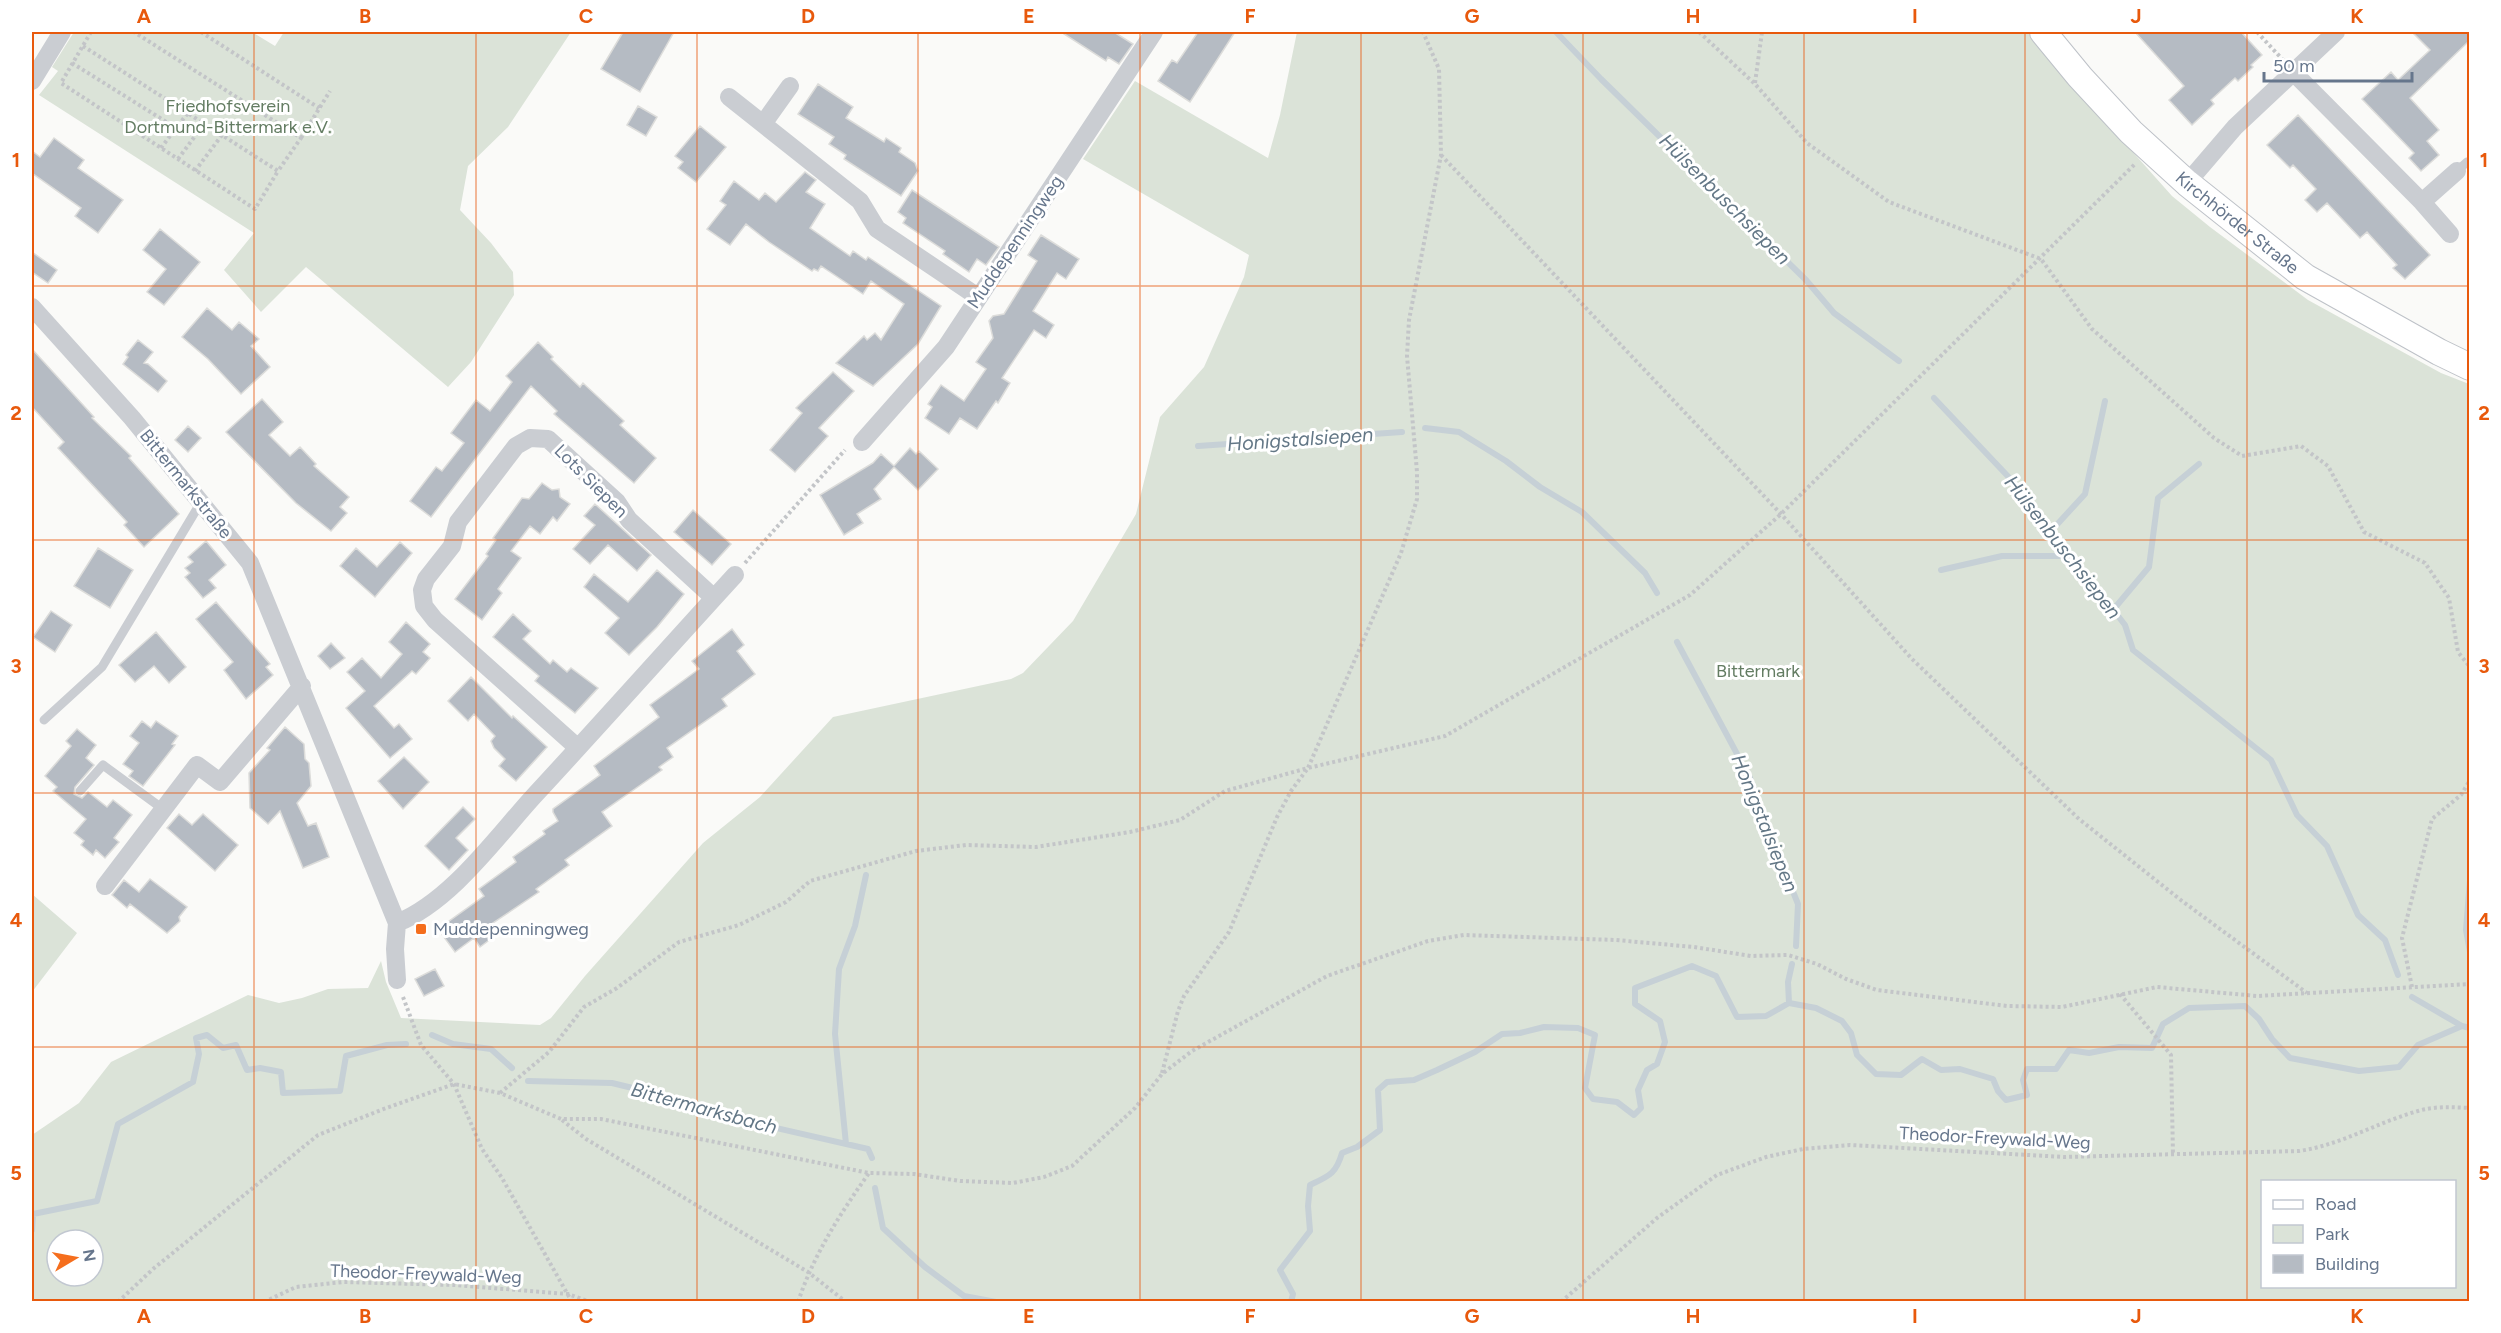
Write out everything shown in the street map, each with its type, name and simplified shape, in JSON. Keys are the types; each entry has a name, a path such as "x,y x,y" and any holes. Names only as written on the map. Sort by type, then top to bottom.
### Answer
{"main road":[{"name":"Kirchhörder Straße","path":"2043,32 2080,77 2131,132 2187,183 2306,277 2469,367"}],"street":[{"path":"32,81 62,32"},
{"name":"Muddepenningweg","path":"862,442 946,348 1154,32"},
{"path":"2187,183 2235,127 2336,32"},
{"path":"2294,72 2422,202 2450,234"},
{"path":"763,124 790,86"},
{"path":"729,96 860,201 877,229 978,297"},
{"path":"2422,202 2463,168"},
{"name":"Bittermarkstraße","path":"32,308 132,418 250,563 397,924 395,958 397,980"},
{"name":"Lots Siepen","path":"578,748 435,620 424,606 422,590 426,579 452,546 458,522 516,446 530,438 548,439 617,502 630,520 714,598"},
{"path":"397,924 413,917 458,880 735,575"},
{"path":"105,886 197,765 220,782 302,686"}],"lane":[{"path":"44,720 102,667 201,502"},
{"path":"80,791 103,765 163,809"}],"path":[{"path":"92,32 60,83 255,209 330,91"},
{"path":"134,32 301,138"},
{"path":"201,32 320,108"},
{"path":"1162,1074 1184,996 1229,932 1276,817 1308,768 1401,553 1417,499 1407,344 1409,320 1441,155 1439,69 1423,32"},
{"path":"1699,32 1755,84 1807,143 1889,202 2041,259 2092,329 2214,438 2242,456 2301,446 2328,466 2364,532 2425,563 2449,598 2458,652 2469,667"},
{"path":"1755,84 1762,32"},
{"path":"2257,32 2294,72"},
{"path":"83,46 278,171"},
{"path":"72,63 176,128"},
{"path":"161,148 188,113"},
{"path":"177,159 204,123"},
{"path":"195,171 222,135"},
{"path":"1441,155 1780,514 1912,659 2079,819 2182,901 2307,994"},
{"path":"500,1093 549,1052 584,1006 617,988 679,942 739,925 786,902 810,881 916,851 966,845 1036,847 1130,832 1180,820 1226,792 1308,768 1445,736 1690,595 1780,514 2141,159"},
{"path":"735,575 853,441 862,442"},
{"path":"2412,987 2402,938 2432,819 2461,795 2469,780"},
{"path":"561,1119 601,1119 869,1173 914,1174 960,1181 1013,1184 1044,1177 1072,1166 1094,1148 1148,1094 1162,1074 1192,1051 1327,975 1428,941 1464,935 1616,940 1694,947 1744,955 1788,955 1817,964 1846,979 1877,990 2007,1006 2062,1007 2157,987 2257,996 2469,984"},
{"path":"397,980 421,1045 454,1084 482,1149 502,1178 572,1302"},
{"path":"2120,994 2171,1055 2173,1155"},
{"path":"118,1302 153,1269 318,1135 454,1084 500,1093 561,1119 586,1139 808,1272 846,1302"},
{"name":"Theodor-Freywald-Weg","path":"1561,1302 1657,1218 1717,1175 1766,1157 1803,1149 1850,1145 2064,1157 2299,1151 2322,1148 2419,1110 2442,1107 2469,1108"},
{"path":"798,1302 808,1272 841,1213 869,1173"},
{"name":"Theodor-Freywald-Weg","path":"264,1302 296,1287 343,1282 454,1285 568,1294 590,1302"}],"green space":[{"name":"Friedhofsverein Dortmund-Bittermark e.V.","path":"74,32 252,32 275,46 284,32 571,32 508,127 468,166 460,210 491,243 513,272 514,295 471,362 448,387 306,267 261,312 224,270 254,233 39,95 58,71 52,67"},
{"name":"Bittermark","path":"1297,32 2029,32 2057,67 2172,196 2210,227 2308,300 2441,373 2469,384 2469,1301 32,1301 32,1135 79,1103 111,1062 248,995 279,1003 328,989 368,988 381,961 386,982 401,1018 540,1025 551,1018 585,976 703,843 760,797 833,717 1011,679 1023,673 1073,621 1136,514 1160,417 1204,367 1244,277 1249,255 1083,159 1135,81 1268,158 1280,115"},
{"path":"32,894 77,933 32,992"}],"building":[{"path":"623,32 674,32 640,92 601,69"},
{"path":"1061,32 1114,32 1133,44 1119,64 1108,57 1106,61"},
{"path":"1198,32 1235,32 1190,102 1158,81 1172,60 1177,63"},
{"path":"2135,32 2241,32 2262,55 2238,81 2235,78 2211,100 2214,104 2192,125 2169,100 2184,86"},
{"path":"2412,32 2469,32 2469,41 2410,98 2439,130 2427,141 2439,155 2421,171 2409,158 2414,153 2362,99 2391,72 2398,80 2430,50"},
{"path":"818,84 853,107 846,118 884,142 886,138 901,148 899,152 915,163 918,171 901,196 844,159 846,155 829,144 834,137 798,114"},
{"path":"638,106 657,117 646,136 627,125"},
{"path":"2298,115 2430,255 2405,279 2393,268 2397,265 2367,232 2360,238 2327,203 2317,212 2305,200 2316,189 2293,165 2290,168 2267,145"},
{"path":"700,126 726,147 696,182 678,168 683,162 675,156"},
{"path":"54,138 84,160 78,168 123,200 98,233 75,216 81,208 32,173 32,151 40,157"},
{"path":"805,172 816,180 806,192 825,204 810,228 850,256 853,251 866,260 868,257 941,306 918,344 873,386 836,363 864,336 867,340 875,333 881,340 904,304 871,281 863,294 821,266 818,271 814,269 812,271 746,224 730,245 707,229 726,205 720,201 734,181 759,200 765,193 776,202"},
{"path":"912,190 999,247 986,265 977,259 969,272 943,254 945,251 903,223 906,218 898,212"},
{"path":"160,229 200,262 164,305 147,292 166,269 143,250"},
{"path":"1041,235 1079,259 1066,279 1057,273 1033,311 1054,325 1046,338 1034,330 1002,378 1010,383 998,403 996,401 977,429 960,418 949,434 925,418 932,407 928,404 941,385 964,401 986,369 976,362 993,338 989,321 993,316 1004,314 1037,261 1028,255"},
{"path":"32,252 57,270 48,283 32,272"},
{"path":"207,308 232,330 239,322 259,339 251,346 270,367 241,394 208,359 182,337"},
{"path":"138,340 153,352 144,363 167,381 158,392 123,364 128,357 126,355"},
{"path":"538,342 553,357 551,359 580,387 583,383 624,421 620,425 656,458 634,483 554,414 557,411 531,386 431,517 410,501 436,467 442,471 464,443 451,433 476,400 490,411 512,382 506,376"},
{"path":"32,349 94,417 92,418 131,456 129,458 179,514 144,547 124,525 127,522 58,448 64,442 32,407"},
{"path":"833,372 854,391 819,428 828,436 795,472 770,450 802,413 796,408"},
{"path":"262,399 283,422 269,435 290,456 300,447 316,464 314,466 349,497 340,507 347,513 331,531 296,503 226,432"},
{"path":"188,426 201,438 188,452 175,440"},
{"path":"910,448 916,454 919,451 938,469 918,490 894,467 874,489 881,499 857,514 863,523 844,535 820,495 873,463 881,454 894,466"},
{"path":"542,483 552,490 559,489 560,497 570,504 557,521 553,517 540,534 530,526 511,551 521,558 498,589 502,593 482,620 455,599 488,556 486,554 496,540 493,538 522,498 529,499"},
{"path":"595,504 651,555 637,571 608,545 590,564 573,549 595,525 584,516"},
{"path":"693,510 731,544 712,565 674,532"},
{"path":"206,541 226,565 209,580 216,588 203,598 185,577 190,573 185,568 193,562 188,557"},
{"path":"400,542 412,553 375,597 340,566 356,548 377,567"},
{"path":"98,548 133,570 110,608 74,586"},
{"path":"657,570 684,594 657,627 629,655 605,633 619,618 584,587 594,574 628,602"},
{"path":"216,602 270,664 266,667 273,675 246,699 224,670 233,662 196,619"},
{"path":"51,611 72,625 55,652 33,637"},
{"path":"513,614 531,631 523,639 550,664 553,660 567,672 571,668 598,688 575,713 535,681 539,676 493,637"},
{"path":"406,622 430,644 423,652 430,658 416,674 412,671 374,706 394,728 399,724 412,739 390,758 346,708 365,691 347,672 362,658 381,678 402,654 389,642"},
{"path":"732,629 744,645 737,651 755,674 722,699 727,706 667,748 673,757 659,767 662,770 602,812 612,826 565,860 569,865 536,889 539,892 493,923 500,932 480,947 474,938 455,952 438,929 484,896 479,889 516,862 513,857 545,834 543,831 558,821 553,809 600,775 594,766 659,717 650,705 699,669 692,661"},
{"path":"156,632 186,667 169,683 154,666 135,682 119,665"},
{"path":"331,643 345,658 330,669 318,656"},
{"path":"471,677 512,718 513,716 547,747 516,781 499,766 505,759 494,748 491,741 495,736 474,714 468,721 448,701"},
{"path":"142,721 151,728 156,721 178,736 172,744 175,745 143,786 129,776 133,771 123,764 139,743 130,736"},
{"path":"285,727 304,744 305,759 309,763 311,786 297,803 308,826 316,823 329,857 303,868 280,811 268,824 250,808 249,773 270,750 267,748"},
{"path":"77,729 96,745 86,758 94,765 75,787 74,794 82,798 88,792 107,807 113,800 132,815 114,838 119,842 105,858 96,850 93,855 81,845 84,841 74,833 86,819 53,791 57,787 45,776 71,746 66,741"},
{"path":"404,757 429,782 403,809 378,781"},
{"path":"463,807 475,819 456,838 468,850 449,870 425,846"},
{"path":"179,814 192,825 203,814 238,845 215,871 167,828"},
{"path":"150,879 187,907 179,917 180,921 167,933 130,904 127,908 112,895 124,880 139,892"},
{"path":"435,969 444,986 424,996 415,979"}],"waterway":[{"name":"Hülsenbuschsiepen","path":"1556,32 1806,280 1834,313 1899,361"},
{"name":"Hülsenbuschsiepen","path":"1934,398 2019,488 2125,625 2133,650 2271,760 2297,815 2327,846 2358,915 2385,940 2398,975"},
{"path":"2052,530 2085,494 2105,401"},
{"name":"Honigstalsiepen","path":"1425,428 1459,432 1506,461 1540,487 1582,512 1645,573 1657,593"},
{"name":"Honigstalsiepen","path":"1198,446 1402,432"},
{"path":"2113,610 2149,567 2158,498 2199,464"},
{"path":"1941,570 2002,556 2071,556"},
{"name":"Honigstalsiepen","path":"1677,642 1750,778 1798,904 1796,946"},
{"path":"846,1144 835,1034 839,969 855,926 866,875"},
{"path":"2470,880 2466,930 2470,952"},
{"name":"Honigstalsiepen","path":"1789,1003 1788,982 1792,964"},
{"name":"Bittermarksbach","path":"1291,1302 1293,1294 1280,1270 1310,1231 1308,1206 1310,1185 1331,1174 1342,1153 1357,1147 1380,1130 1378,1090 1387,1082 1414,1080 1475,1052 1502,1034 1520,1033 1544,1027 1578,1028 1595,1035 1585,1088 1593,1099 1617,1102 1634,1115 1641,1108 1638,1090 1647,1070 1657,1064 1665,1042 1660,1021 1635,1004 1635,988 1692,966 1716,976 1737,1017 1766,1016 1789,1003 1816,1008 1842,1021 1851,1033 1857,1055 1876,1074 1901,1075 1922,1059 1941,1070 1960,1069 1993,1079 1998,1091 2006,1100 2027,1095 2023,1080 2027,1069 2056,1069 2069,1050 2089,1053 2119,1047 2152,1048 2163,1024 2189,1008 2245,1006 2259,1019 2272,1039 2290,1058 2359,1071 2399,1067 2418,1045 2462,1026 2470,1028"},
{"name":"Hülsenbuschsiepen","path":"2412,997 2462,1026"},
{"name":"Bittermarksbach","path":"32,1230 33,1214 97,1201 118,1124 193,1082 199,1054 196,1038 207,1035 223,1048 236,1045 247,1070 260,1068 281,1072 283,1093 340,1091 346,1056 387,1045 406,1044"},
{"name":"Bittermarksbach","path":"432,1035 453,1044 491,1049 512,1068"},
{"name":"Bittermarksbach","path":"528,1081 612,1083 682,1100 737,1119 868,1149 872,1158"},
{"name":"Bittermarksbach","path":"875,1188 883,1228 925,1267 964,1296 996,1302"}],"place":[{"name":"Muddepenningweg","path":"421,929"}]}
